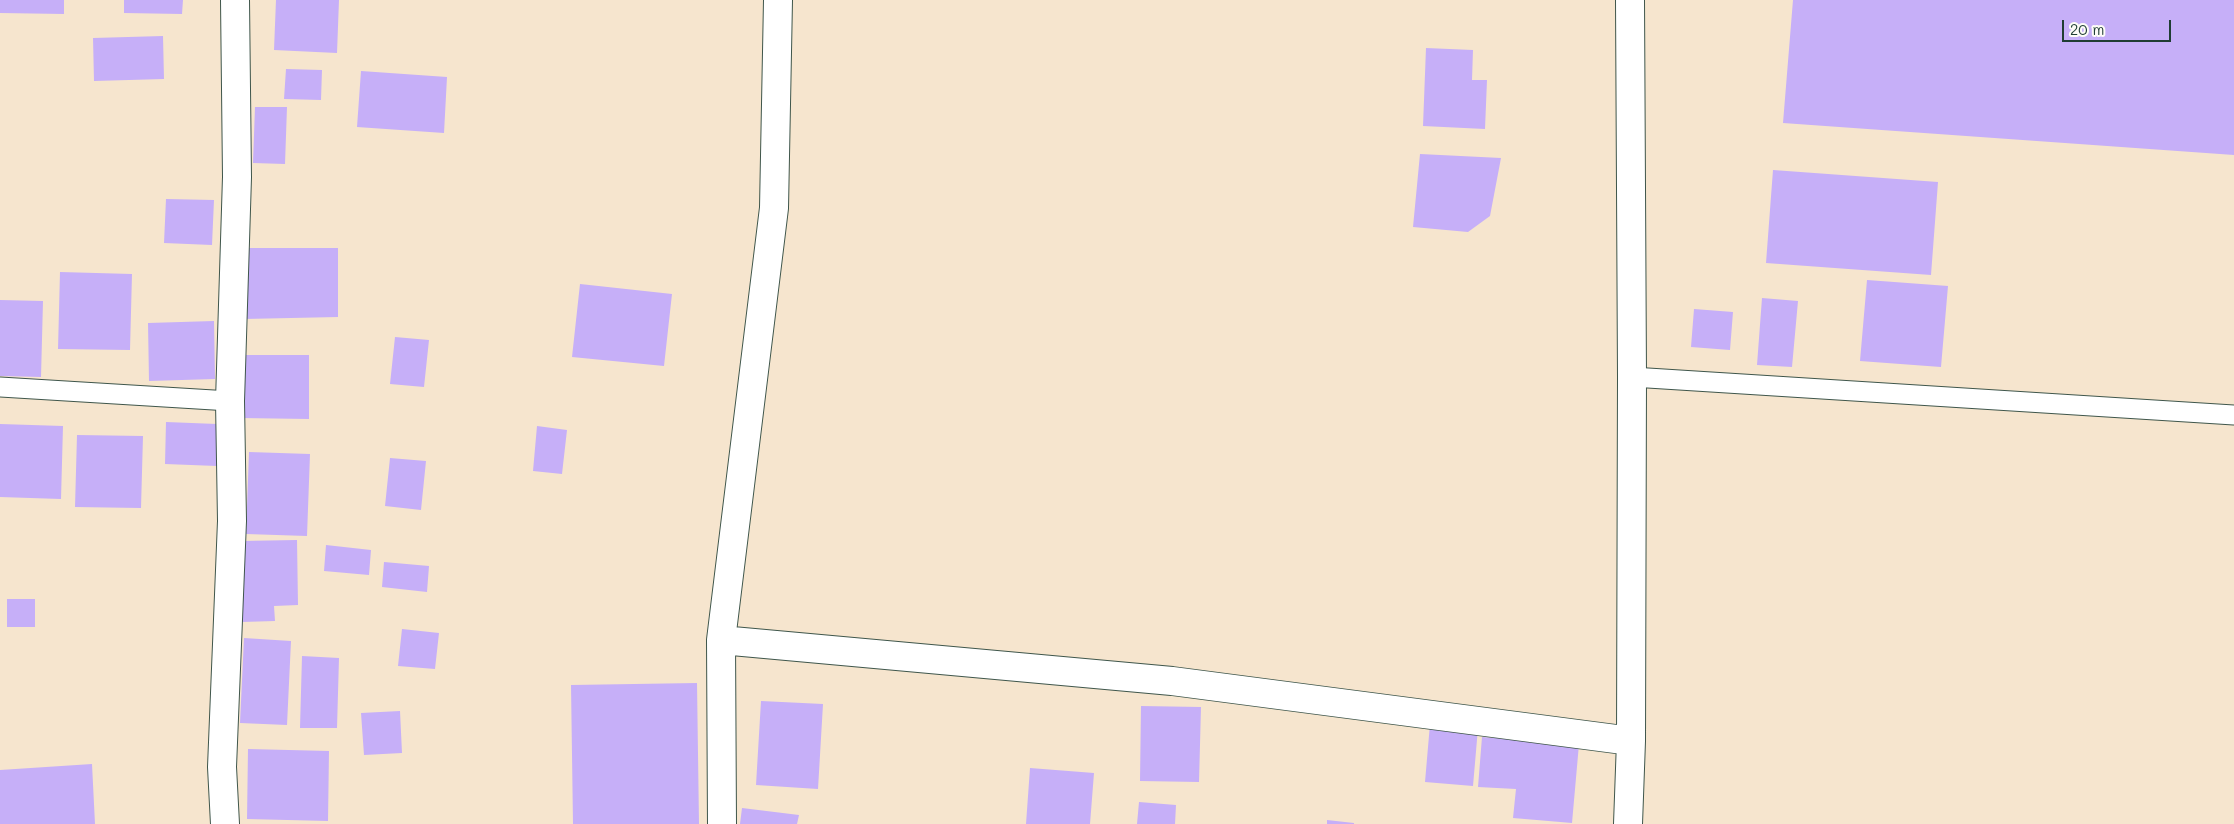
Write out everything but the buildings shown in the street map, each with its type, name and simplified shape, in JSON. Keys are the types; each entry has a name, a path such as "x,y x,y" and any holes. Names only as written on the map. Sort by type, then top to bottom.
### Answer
{"street":[{"path":"225,824 222,767 232,521 230,401 237,177 235,0"},
{"path":"722,824 721,640 774,208 778,0"},
{"path":"1628,824 1631,741 1632,377 1630,0"},
{"path":"721,640 1172,681 1631,741"}],"lane":[{"path":"1632,377 2234,415"},
{"path":"0,387 230,401"}]}
